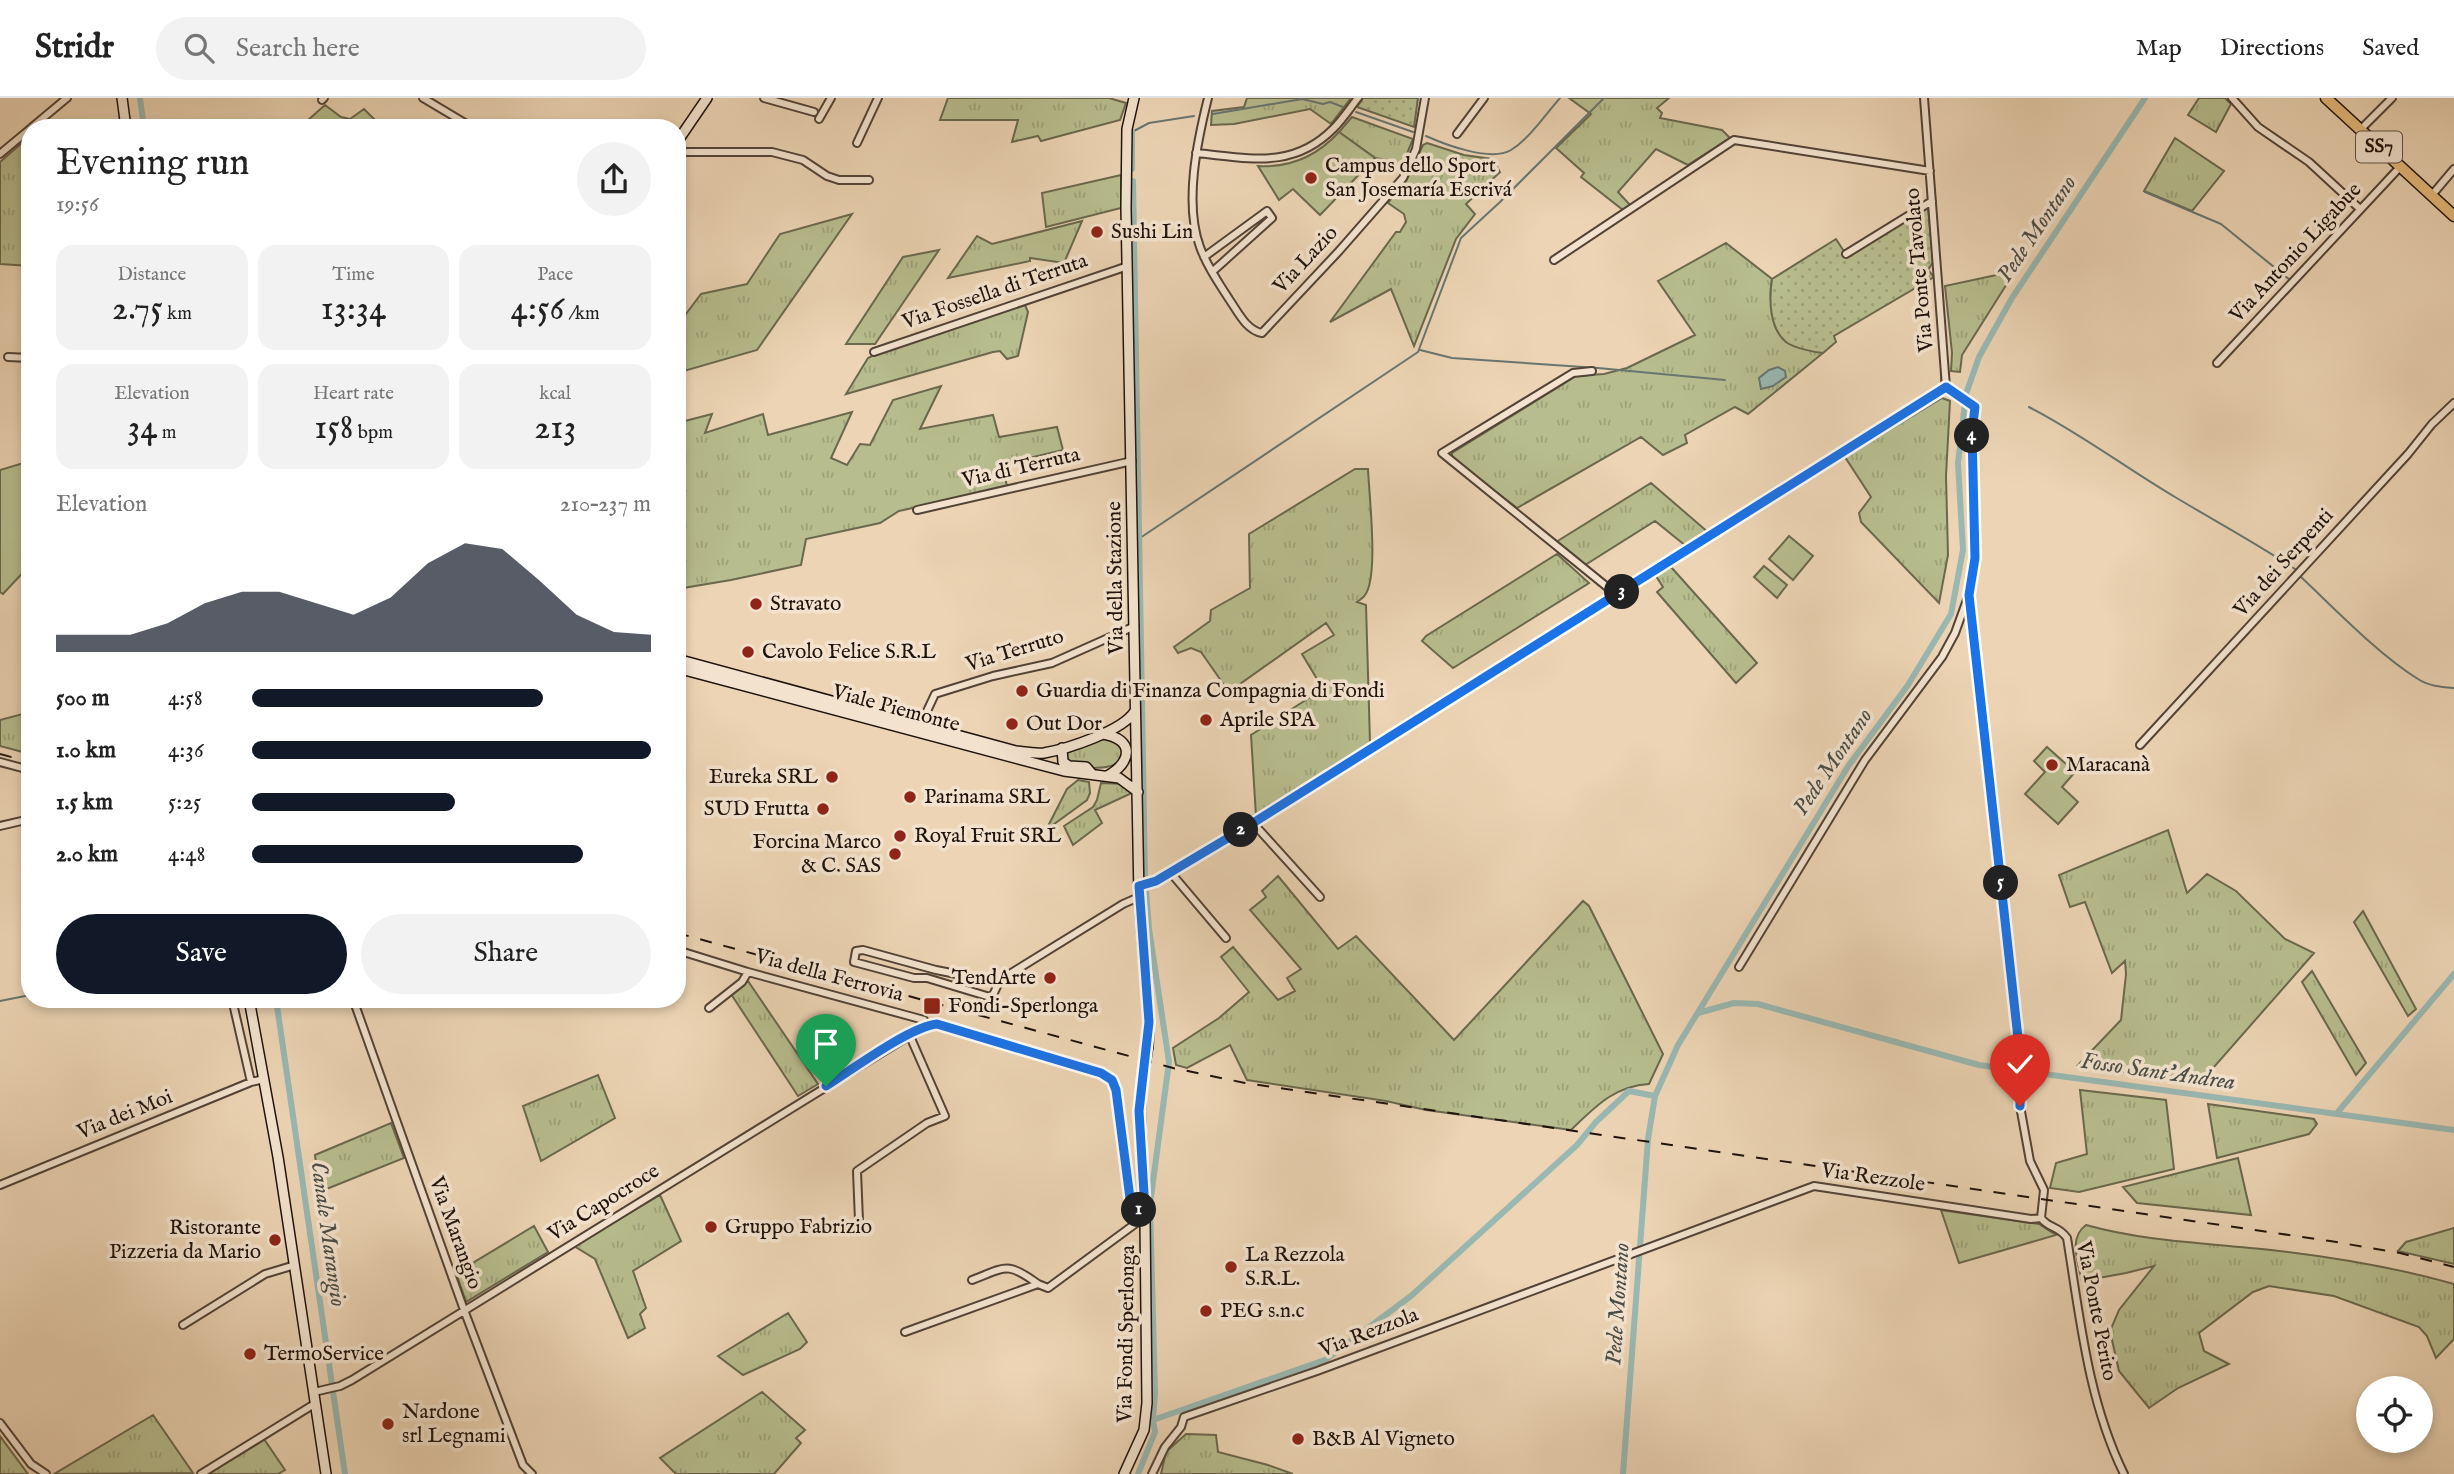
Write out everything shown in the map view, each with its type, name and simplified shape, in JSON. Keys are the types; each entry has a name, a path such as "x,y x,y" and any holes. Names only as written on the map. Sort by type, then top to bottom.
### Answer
{"main road":[{"name":"SS7","path":"2326,98 2454,216"}],"street":[{"path":"42,119 67,98"},
{"path":"122,98 125,119"},
{"path":"423,98 458,119"},
{"path":"686,129 707,98"},
{"path":"764,98 814,112"},
{"path":"819,119 831,98"},
{"path":"857,143 878,98"},
{"name":"Via della Stazione","path":"1134,98 1127,129 1137,769 1145,885 1139,897"},
{"path":"1204,257 1267,211 1272,218 1212,272 1204,257 1199,245 1194,218 1196,153 1208,98"},
{"path":"1196,153 1266,159 1286,158 1311,148 1335,128 1358,98"},
{"name":"Via Lazio","path":"1212,272 1241,317 1253,331 1262,332 1403,178 1416,149 1425,98"},
{"path":"1457,134 1484,98"},
{"name":"Via Ponte Tavolato","path":"1924,98 1946,387"},
{"path":"2232,98 2259,127 2309,162 2360,209"},
{"path":"2361,129 2392,98"},
{"path":"0,154 21,136"},
{"path":"1554,260 1734,140 1930,171"},
{"path":"686,152 780,153 803,160 827,176 839,180 869,180"},
{"name":"Via Antonio Ligabue","path":"2217,363 2400,167"},
{"path":"2432,195 2454,169"},
{"path":"1846,254 1932,201"},
{"name":"Via Fossella di Terruta","path":"874,352 1128,266"},
{"path":"8,358 21,358"},
{"path":"1592,371 1573,373 1442,453 1617,595"},
{"path":"1145,885 1171,873 1253,823 1946,387 1975,407 1972,432 1975,558 1969,595 1955,634 1942,657 1866,760 1739,967"},
{"name":"Via dei Serpenti","path":"2140,746 2454,403"},
{"name":"Via di Terruta","path":"917,510 1132,461"},
{"path":"1969,595 2021,1065 2020,1106 2030,1161 2044,1190 2041,1218"},
{"name":"Via Terruto","path":"921,724 936,694 993,676 1052,663 1135,626"},
{"name":"Viale Piemonte","path":"686,661 1016,751 1042,753 1103,734 1129,719 1136,709"},
{"name":"Viale Piemonte","path":"686,670 1064,771 1119,778"},
{"path":"1118,725 1130,730 1137,739"},
{"path":"1103,734 1115,736 1124,743 1127,752 1124,764 1107,776"},
{"path":"1062,748 1063,762 1069,766 1086,767 1092,774"},
{"path":"0,762 21,768"},
{"path":"1137,769 1119,778 1138,792"},
{"path":"0,826 21,821"},
{"path":"1253,823 1320,897"},
{"path":"1171,873 1226,937"},
{"path":"1000,979 990,997 925,978 890,972 854,962 853,959 856,951 863,950 958,975 992,981 1000,979 1123,904 1139,897"},
{"name":"Via Fondi Sperlonga","path":"1124,1474 1144,1430 1147,1402 1145,1215 1139,1111 1149,1022 1139,897"},
{"name":"Via della Ferrovia","path":"686,953 924,1020 925,1026 937,1024 1101,1073 1112,1080 1116,1090 1127,1167 1128,1198 1131,1206 1145,1215"},
{"path":"925,978 927,967"},
{"path":"709,1008 742,982 748,972"},
{"path":"955,986 958,975"},
{"path":"234,1008 251,1082"},
{"path":"250,1008 317,1391 316,1403 327,1474"},
{"name":"Via Marangio","path":"356,1008 464,1310 523,1465 532,1474"},
{"name":"Via Capocroce","path":"317,1391 340,1386 925,1026"},
{"path":"859,1221 855,1175 857,1171 927,1123 945,1116 909,1034"},
{"name":"Via dei Moi","path":"0,1185 264,1079"},
{"name":"Via Rezzole","path":"1627,1254 1814,1186 2031,1219 2041,1218"},
{"path":"972,1280 1010,1267 1048,1287 1145,1215"},
{"name":"Via Ponte Perito","path":"2041,1218 2045,1223 2061,1230 2067,1238 2096,1403 2108,1440 2124,1474"},
{"name":"Via Rezzola","path":"1152,1474 1165,1447 1181,1427 1184,1417 1317,1371 1627,1254"},
{"path":"183,1325 265,1274 295,1265"},
{"path":"905,1332 1038,1284"},
{"path":"201,1474 316,1403"},
{"path":"0,1423 31,1464 46,1474"}],"green space":[{"path":"948,98 1109,98 1126,103 1120,120 1041,141 1038,136 1012,142 1018,120 940,120"},
{"path":"1247,98 1351,98 1331,124 1310,109 1234,124 1211,125 1212,111 1244,107"},
{"path":"1363,98 1418,98 1414,127 1357,107"},
{"path":"1569,98 1669,98 1657,108 1662,113 1660,118 1722,130 1730,138 1688,165 1656,149 1618,192 1631,206 1623,210 1581,177 1584,173 1556,148 1591,114"},
{"path":"2199,98 2225,98 2231,104 2216,132 2188,115"},
{"path":"325,105 341,117 350,119 309,119"},
{"path":"364,109 374,119 350,119"},
{"path":"1352,117 1413,139 1400,171 1386,160 1375,158 1339,132"},
{"name":"Campus dello Sport San Josemaría Escrivá","path":"1339,132 1375,158 1320,215 1293,189 1279,200 1258,166 1281,165 1303,159 1322,148"},
{"path":"2175,138 2224,171 2192,211 2144,191"},
{"path":"1427,143 1464,155 1492,159 1500,172 1466,204 1475,214 1456,239 1414,346 1391,289 1330,322 1406,222 1404,214 1388,203 1407,179 1423,145"},
{"path":"21,144 21,265 0,264 0,162"},
{"path":"1121,175 1121,208 1046,227 1042,193"},
{"path":"1928,207 1933,262 1928,270 1934,277 1834,336 1836,342 1823,353 1794,346 1780,336 1773,321 1772,279 1836,239 1847,256"},
{"path":"852,214 757,350 686,370 686,314 701,294 747,284 780,234"},
{"path":"1082,221 1064,263 1030,258 1030,261 948,278 977,236 992,244"},
{"path":"1726,243 1772,279 1771,305 1786,342 1823,353 1748,414 1735,407 1685,435 1687,443 1663,455 1641,437 1517,508 1452,458 1452,453 1576,376 1604,374 1627,368 1695,335 1658,281"},
{"path":"939,250 875,344 846,344 903,257"},
{"path":"2015,271 1962,355 1960,372 1951,371 1952,353 1945,286"},
{"path":"1025,305 1028,312 1018,356 1007,359 1000,351 993,352 846,394 868,358 874,355"},
{"path":"941,386 920,429 993,415 999,437 1057,427 1063,450 1003,464 1007,487 899,511 880,523 806,539 801,565 686,588 686,421 712,414 705,433 763,414 768,435 852,412 831,458 847,465 860,444 870,445 893,400"},
{"path":"1942,398 1950,401 1946,476 1948,555 1939,603 1861,522 1859,513 1871,497 1845,457"},
{"path":"21,464 21,575 3,594 0,592 0,470"},
{"path":"1355,469 1368,469 1371,516 1372,571 1365,595 1357,602 1366,605 1370,743 1256,816 1251,735 1323,689 1302,654 1334,635 1326,623 1233,689 1231,695 1201,652 1191,648 1178,653 1174,647 1210,621 1211,610 1250,588 1249,534"},
{"path":"1651,483 1709,533 1686,546 1655,521 1585,565 1556,542"},
{"path":"1789,536 1813,556 1793,580 1769,559"},
{"path":"1557,554 1589,583 1453,668 1422,641 1426,636"},
{"path":"1764,566 1787,585 1777,598 1754,577"},
{"path":"1671,567 1757,663 1736,683 1657,592 1663,587 1656,576"},
{"path":"21,714 21,752 0,746 0,720"},
{"path":"1110,738 1123,750 1116,763 1093,768 1089,764 1065,761 1067,753"},
{"path":"2047,747 2075,772 2062,787 2078,802 2058,824 2025,794 2045,772 2034,761"},
{"path":"1078,780 1089,782 1090,793 1087,800 1046,830 1067,789"},
{"path":"1101,783 1124,784 1134,792 1095,810 1102,823 1073,845 1064,826 1093,807"},
{"path":"2168,830 2187,893 2207,874 2236,891 2285,939 2314,953 2200,1083 2078,1065 2121,1020 2125,961 2112,973 2085,902 2070,907 2059,875"},
{"path":"1278,876 1338,949 1356,936 1454,1040 1583,901 1589,906 1663,1054 1649,1084 1615,1093 1571,1130 1426,1110 1386,1101 1247,1080 1230,1045 1187,1068 1176,1065 1173,1048 1219,1018 1249,992 1221,957 1233,947 1278,1000 1295,991 1287,978 1301,969 1250,910 1266,897 1262,891"},
{"path":"2363,911 2416,1009 2408,1016 2354,922"},
{"path":"2312,971 2366,1063 2356,1075 2302,982"},
{"path":"748,981 818,1084 798,1096 731,994"},
{"path":"598,1075 615,1118 541,1161 523,1106"},
{"path":"2080,1090 2166,1100 2174,1169 2079,1192 2050,1188 2056,1163 2087,1154"},
{"path":"2208,1104 2314,1119 2317,1124 2309,1134 2217,1158"},
{"path":"391,1123 404,1158 319,1192 315,1155"},
{"path":"2238,1158 2251,1215 2137,1203 2123,1187"},
{"path":"660,1195 681,1241 633,1271 646,1308 640,1314 645,1328 628,1338 595,1259 574,1246"},
{"path":"1941,1210 2039,1224 2056,1235 1959,1263"},
{"path":"2086,1225 2155,1239 2340,1259 2454,1284 2454,1339 2436,1358 2427,1336 2419,1327 2334,1296 2269,1286 2253,1292 2199,1333 2204,1351 2229,1364 2178,1388 2149,1408 2119,1371 2110,1331 2119,1310 2154,1266 2082,1281 2076,1243 2080,1230"},
{"path":"534,1226 548,1252 466,1302 456,1273"},
{"path":"2454,1228 2454,1264 2398,1251 2406,1242"},
{"path":"788,1313 807,1342 800,1349 743,1375 718,1356"},
{"path":"762,1392 805,1430 796,1438 801,1443 774,1474 676,1474 660,1458"},
{"path":"153,1415 193,1473 54,1474"},
{"path":"1186,1434 1216,1435 1218,1452 1293,1474 1161,1474 1166,1452"},
{"path":"0,1436 28,1474 0,1474"},
{"path":"264,1439 285,1470 278,1474 207,1474"}],"water":[{"path":"1778,367 1785,371 1786,377 1773,386 1761,389 1759,378"}],"waterway":[{"name":"Canale Marangio","path":"140,98 143,119"},
{"path":"1426,136 1469,151 1502,153 1511,150 1525,139 1560,98"},
{"path":"1140,538 1418,352 1461,238 1604,98"},
{"name":"Pede Montano","path":"1623,1474 1648,1139 1655,1096 1678,1045 1849,765 1908,685 1951,614 1963,550 1958,463 1966,394 1979,357 2012,298 2145,98"},
{"path":"1213,114 1302,99 1323,104 1330,102 1343,107"},
{"path":"1356,112 1413,132"},
{"path":"1132,132 1149,123 1194,116"},
{"path":"1132,132 1132,169"},
{"path":"1133,181 1145,878 1149,929 1169,1062 1150,1204 1155,1432 1138,1474"},
{"path":"2145,192 2221,224 2290,280"},
{"path":"1420,350 1452,358 1725,380"},
{"path":"1826,459 1941,386 1941,369"},
{"path":"2029,407 2295,569"},
{"path":"1616,591 1677,553"},
{"path":"2300,576 2403,669 2426,683 2454,688"},
{"path":"1375,740 1610,595"},
{"path":"1326,770 1371,742"},
{"path":"1244,821 1304,785"},
{"path":"2337,1113 2454,974"},
{"path":"0,1001 21,997"},
{"name":"Fosso Sant'Andrea","path":"1698,1013 1734,1003 1758,1004 1979,1065 2454,1130"},
{"name":"Canale Marangio","path":"277,1008 345,1474"},
{"path":"1153,1420 1325,1360 1411,1296 1577,1145 1596,1122 1629,1091 1655,1096"},
{"path":"0,1181 54,1159"}],"railway":[{"path":"0,754 21,760"},
{"path":"686,935 1173,1068 1245,1083 2330,1241 2400,1253 2454,1267"}],"place":[{"name":"Campus dello Sport San Josemaría Escrivá","path":"1311,178"},
{"name":"Sushi Lin","path":"1097,232"},
{"name":"Stravato","path":"756,604"},
{"name":"Cavolo Felice S.R.L","path":"748,652"},
{"name":"Guardia di Finanza Compagnia di Fondi","path":"1022,691"},
{"name":"Aprile SPA","path":"1206,720"},
{"name":"Out Dor","path":"1012,724"},
{"name":"Maracanà","path":"2052,765"},
{"name":"Eureka SRL","path":"832,777"},
{"name":"Parinama SRL","path":"910,797"},
{"name":"SUD Frutta","path":"823,809"},
{"name":"Royal Fruit SRL","path":"900,836"},
{"name":"Forcina Marco & C. SAS","path":"895,854"},
{"name":"TendArte","path":"1050,978"},
{"name":"Fondi-Sperlonga","path":"932,1006"},
{"name":"Gruppo Fabrizio","path":"711,1227"},
{"name":"Ristorante Pizzeria da Mario","path":"275,1240"},
{"name":"La Rezzola S.R.L.","path":"1231,1267"},
{"name":"PEG s.n.c","path":"1206,1311"},
{"name":"TermoService","path":"250,1354"},
{"name":"Nardone srl Legnami","path":"388,1424"},
{"name":"B&B Al Vigneto","path":"1298,1439"}],"route":[{"path":"826,1086 909,1034 925,1026 937,1024 1101,1073 1112,1080 1116,1090 1127,1167 1128,1198 1131,1206 1145,1210 1139,1111 1149,1022 1139,886 1151,884 1171,873 1253,823 1946,387 1975,407 1972,432 1975,558 1969,595 2021,1065 2020,1106"}]}
